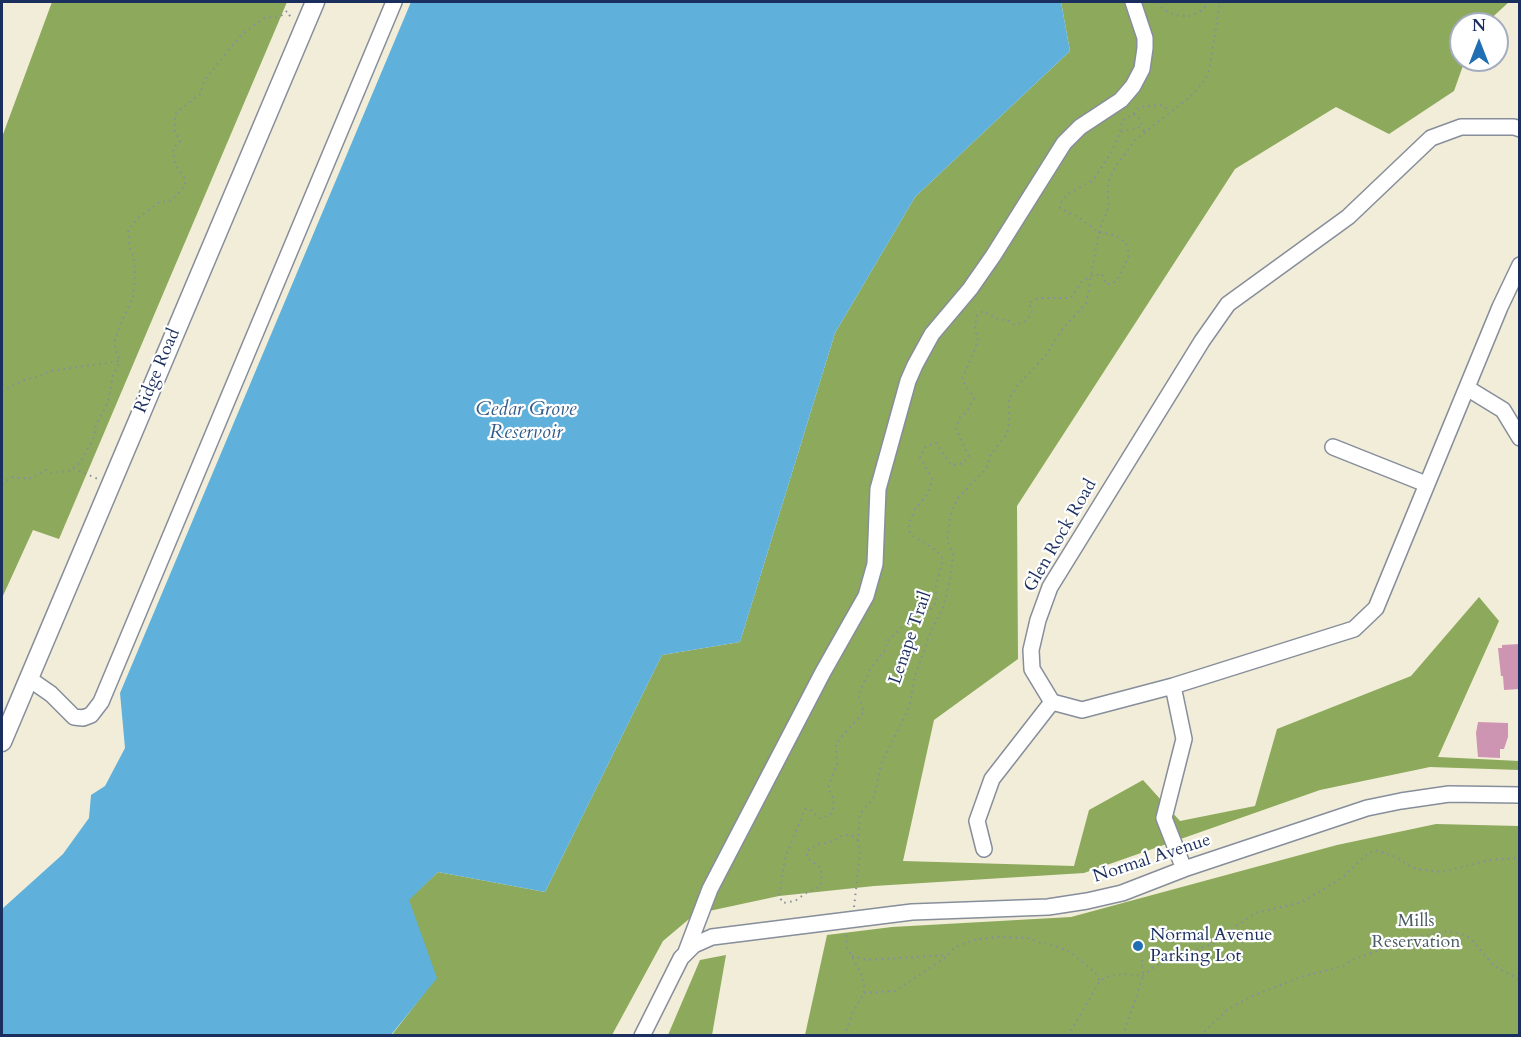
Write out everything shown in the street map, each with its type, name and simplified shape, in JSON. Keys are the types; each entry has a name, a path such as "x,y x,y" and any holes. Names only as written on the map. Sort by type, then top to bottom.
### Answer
{"main road":[{"name":"Ridge Road","path":"2,742 315,2"}],"street":[{"path":"28,678 51,694 74,717 82,718 91,715 101,702 394,2"},
{"path":"642,1035 676,965 686,951 710,889 823,672 866,596 875,564 878,489 908,381 915,364 932,334 970,289 993,256 1064,143 1080,127 1120,100 1133,86 1142,69 1145,38 1133,2"},
{"name":"Glen Rock Road","path":"1052,702 1032,669 1031,650 1038,620 1050,587 1202,341 1228,304 1348,217 1431,138 1461,127 1520,129"},
{"path":"984,849 977,821 992,779 1052,702 1082,710 1173,686 1354,629 1376,608 1467,388 1516,283 1520,265"},
{"path":"1467,388 1503,410 1520,438"},
{"path":"1333,447 1426,484"},
{"path":"1173,686 1184,739 1164,818 1184,869"},
{"name":"Normal Avenue","path":"686,951 712,937 850,919 912,912 1048,907 1122,893 1184,869 1367,808 1449,794 1520,795"}],"path":[{"path":"1158,2 1170,13 1191,15 1202,10 1209,2"},
{"name":"Lenape Trail","path":"864,993 861,973 845,937 856,904 861,814 874,797 881,764 906,714 915,676 931,631 943,608 950,580 952,555 947,540 951,513 958,498 986,470 991,454 1007,434 1009,399 1018,385 1046,355 1061,331 1086,303 1099,232 1108,206 1107,190 1110,178 1132,145 1199,89 1209,71 1220,2"},
{"path":"2,484 12,477 30,479 46,471 51,473 69,471 80,463 93,439 96,425 108,402 113,376 120,361 115,349 115,341 133,297 134,259 129,246 128,230 138,218 158,203 172,200 185,186 186,179 175,164 173,148 180,142 175,131 175,114 200,94 204,81 241,35 264,18 281,16 288,11 300,35"},
{"path":"858,840 851,835 843,835 834,841 816,845 807,850 807,858 821,868 822,881 819,887 806,893 795,902 783,903 779,896 785,858 805,809 810,809 819,818 832,813 834,800 828,788 837,764 836,743 864,712 858,695 871,668 885,650 887,641 909,621 923,616 936,602 936,586 943,559 937,551 910,534 909,524 915,509 926,496 932,479 920,457 926,446 936,443 951,465 960,464 969,457 956,429 960,417 966,413 974,398 962,380 978,341 975,327 977,316 983,311 999,320 1006,320 1015,325 1026,321 1032,312 1029,303 1038,298 1071,298 1082,281 1091,276 1102,274 1106,284 1112,284 1122,272 1128,258 1126,243 1117,236 1099,232 1060,208 1061,202 1068,194 1093,180 1111,153 1122,122 1134,114 1139,107 1162,105 1170,111"},
{"path":"1134,114 1139,118 1145,132"},
{"path":"1120,133 1139,127 1145,132"},
{"path":"2,391 26,379 38,377 50,371 120,361"},
{"path":"73,468 110,484"},
{"path":"1068,1035 1100,981 1117,975 1143,976 1155,966 1225,939 1236,927 1256,913 1302,902 1342,878 1375,850 1396,857 1416,869 1442,872 1453,871 1473,863 1520,858"},
{"path":"1200,1035 1227,1010 1250,997 1301,977 1343,966 1354,959 1420,936 1449,932 1465,935 1494,966 1520,980"},
{"path":"844,1035 852,1014 864,993 895,991 948,955 955,947 974,940 997,937 1029,938 1056,946 1071,953 1094,971 1100,981"},
{"path":"852,956 867,960 948,955"},
{"path":"1124,1035 1143,976 1142,960"}],"green space":[{"path":"52,2 287,2 59,539 33,530 2,598 2,137"},
{"path":"1061,2 1509,2 1498,12 1449,12 1449,72 1461,72 1454,91 1389,134 1336,107 1235,169 1017,506 1018,659 934,720 903,861 1074,866 1089,810 1143,780 1180,821 1255,806 1277,729 1411,676 1479,597 1499,621 1438,757 1519,761 1519,770 1430,767 1320,790 1084,873 874,886 779,896 695,914 663,941 612,1035 391,1036 436,978 408,900 438,872 545,892 662,655 740,642 835,333 915,197 1070,51"},
{"name":"Mills Reservation","path":"1436,824 1519,826 1519,1035 805,1035 827,935 892,927 1071,917 1337,845"},
{"path":"726,955 712,1035 668,1035 700,960"}],"water":[{"name":"Cedar Grove Reservoir","path":"411,2 1061,2 1070,51 915,197 835,333 740,642 662,655 545,892 438,872 409,900 437,978 391,1035 2,1035 2,909 63,854 89,818 91,795 105,786 125,748 120,693"}],"building":[{"path":"1520,644 1520,689 1504,690 1498,648 1502,648 1502,645"},
{"path":"1478,722 1508,723 1508,737 1504,749 1500,749 1500,758 1478,757 1476,733"}],"place":[{"name":"Normal Avenue Parking Lot","path":"1138,946"}]}
